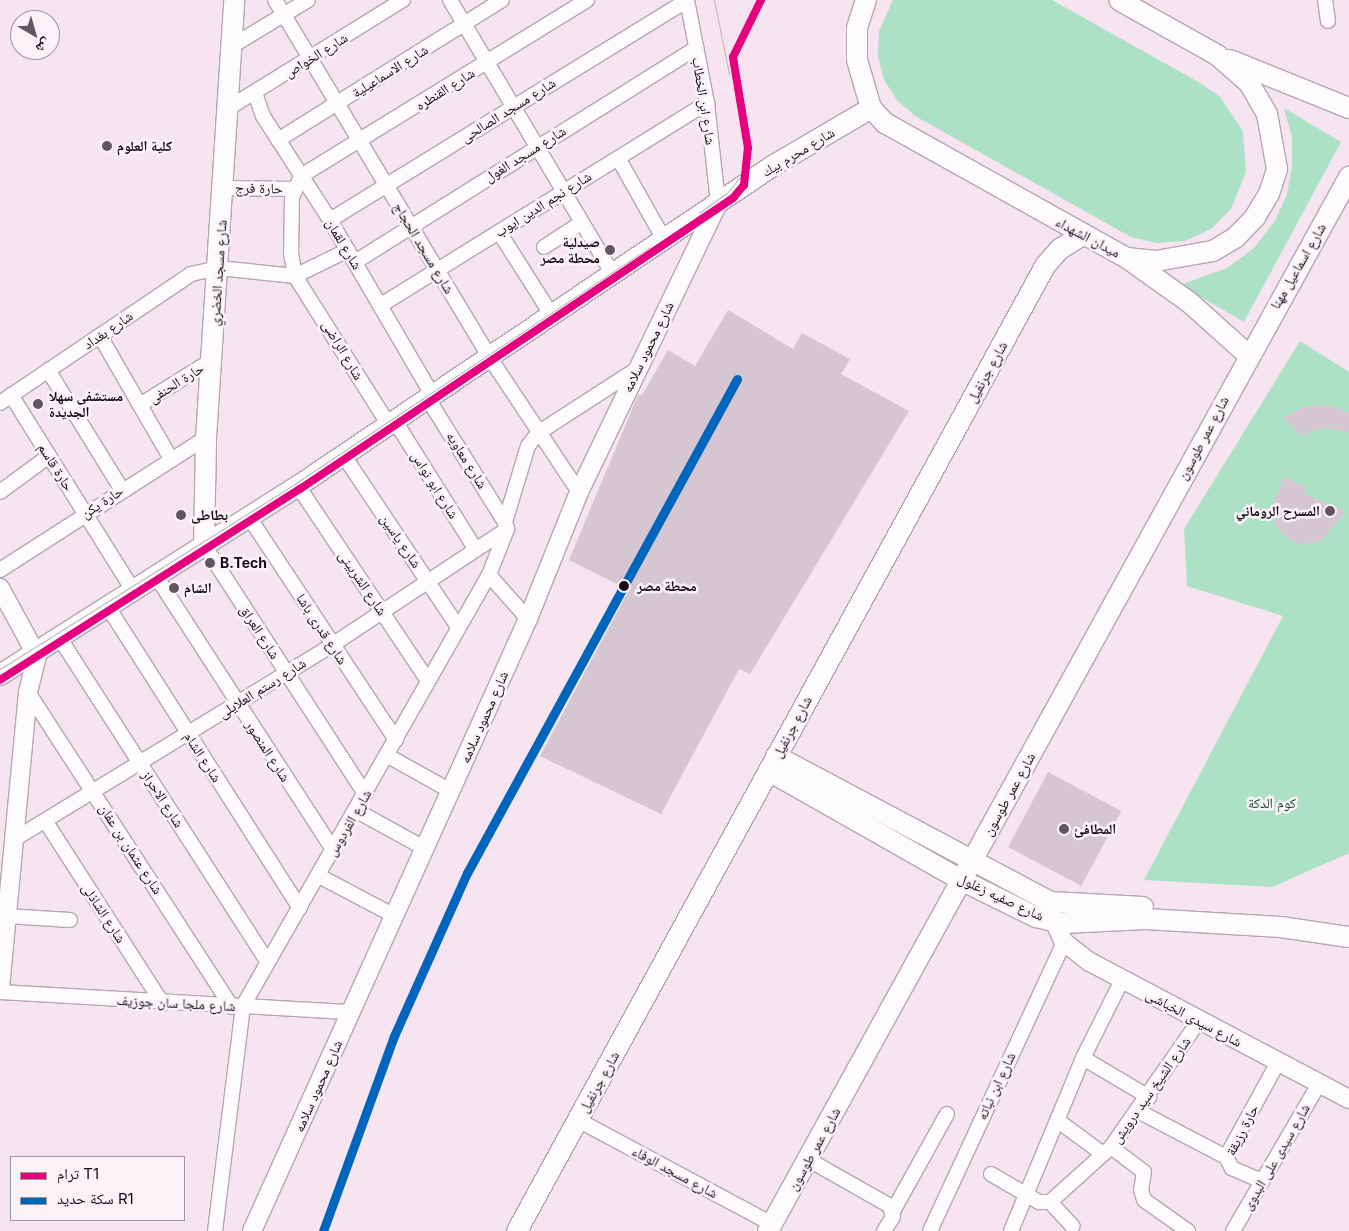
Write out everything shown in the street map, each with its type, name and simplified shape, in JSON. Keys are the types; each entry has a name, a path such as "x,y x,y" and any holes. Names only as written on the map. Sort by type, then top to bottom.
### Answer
{"main road":[{"name":"شارع مسجد الخضري","path":"204,545 206,438 219,268 234,0"},
{"name":"ميدان الشهداء","path":"866,0 857,28 857,60 871,108 885,123 910,139 1082,235 1127,258 1156,261 1213,251 1236,237 1255,217 1269,194 1277,169 1267,114 1248,83 1217,55 1142,6 1119,0"},
{"path":"1217,55 1349,108"},
{"name":"شارع محرم بيك","path":"0,675 298,486 614,276 718,203 871,108"},
{"name":"شارع اسماعيل مهنا","path":"1248,355 1349,177"},
{"name":"شارع جرنفيل","path":"517,1231 1045,266 1060,249 1082,235"},
{"path":"1127,258 1189,302 1248,355"},
{"name":"شارع عمر طوسون","path":"770,1228 809,1160 1248,355"},
{"name":"شارع صفيه زغلول","path":"772,763 972,859 1053,912"},
{"name":"شارع صفيه زغلول","path":"772,763 962,880 1036,916 1053,912 1300,923 1349,923"},
{"name":"شارع صفيه زغلول","path":"1300,923 1349,937"}],"street":[{"name":"شارع مسجد الحجاج","path":"275,0 490,358 538,433 579,492"},
{"path":"232,46 308,0"},
{"name":"شارع الخواص","path":"228,109 403,0"},
{"path":"450,0 614,276"},
{"name":"شارع الاسماعيلية","path":"278,140 502,0"},
{"name":"شارع القنطره","path":"301,176 360,142 587,0"},
{"name":"شارع ابن الخطاب","path":"687,0 706,103 718,203"},
{"name":"شارع مسجد الصالحى","path":"330,220 687,0"},
{"path":"1325,0 1328,21"},
{"name":"شارع مسجد الغول","path":"292,276 351,256 411,226 696,48"},
{"name":"شارع لقمان","path":"255,93 263,116 330,220 381,306 430,397"},
{"name":"شارع نجم الدين ايوب","path":"381,306 706,103"},
{"path":"618,158 665,241"},
{"name":"شارع الراضى","path":"301,176 294,189 291,254 292,276 392,423"},
{"name":"حارة فرج","path":"223,188 294,189"},
{"name":"شارع محمود سلامه","path":"252,1231 528,619 579,492 718,203"},
{"path":"544,247 581,223"},
{"path":"499,232 553,316"},
{"name":"شارع بغداد","path":"6,399 191,274 219,268 292,276"},
{"path":"100,336 171,459"},
{"name":"حارة الحنفى","path":"140,405 212,360"},
{"path":"538,433 637,369"},
{"path":"48,370 122,490"},
{"name":"شارع معاويه","path":"430,397 506,526"},
{"name":"حارة قاسم","path":"6,399 49,456 133,590"},
{"name":"شارع ابو نواس","path":"392,423 476,550"},
{"name":"شارع الفردوس","path":"215,1231 238,1007 319,876 489,575 506,526 528,446 538,433"},
{"name":"حارة يكن","path":"0,570 84,514 206,438"},
{"path":"0,492 49,456"},
{"name":"شارع ياسين","path":"344,456 458,627"},
{"name":"شارع الشربينى","path":"298,486 428,681"},
{"name":"شارع قدرى باشا","path":"249,517 396,740"},
{"name":"شارع رستم العلايلى","path":"13,840 141,765 285,672 332,645 476,550 506,526"},
{"name":"شارع العراق","path":"204,545 365,794"},
{"path":"489,575 528,619"},
{"name":"شارع المنصور","path":"156,576 333,850"},
{"path":"0,588 37,652 37,665 28,692 13,840 5,875 7,916 0,990"},
{"name":"شارع الشام","path":"108,606 300,908"},
{"name":"شارع الاحراز","path":"59,638 267,961"},
{"name":"شارع عثمان بن عفان","path":"28,692 238,1007"},
{"path":"388,756 451,790"},
{"path":"357,810 424,848"},
{"name":"شارع الشاذلى","path":"46,822 163,1004"},
{"path":"319,876 395,916"},
{"path":"1053,912 1064,942"},
{"path":"7,916 70,920"},
{"name":"شارع سيدى الخباشى","path":"1064,942 1122,980 1349,1099"},
{"name":"شارع ابن نباته","path":"930,1231 1064,942"},
{"path":"1011,1231 1028,1196 1083,1058 1122,980"},
{"name":"شارع ملجا سان جوزيف","path":"0,990 163,1004 351,1012"},
{"name":"شارع الشيخ سيد درويش","path":"1050,1202 1107,1150 1149,1097 1199,1021"},
{"path":"1083,1058 1149,1097"},
{"name":"حارة رزيقة","path":"1262,1181 1232,1168 1226,1158 1278,1062"},
{"name":"شارع سيدى على البدوى","path":"1232,1231 1319,1084"},
{"path":"1138,1111 1226,1158"},
{"path":"884,1231 893,1211 947,1114"},
{"name":"شارع مسجد الوفاء","path":"578,1120 770,1228"},
{"path":"1057,1120 1144,1172 1141,1190 1144,1200 1188,1231"},
{"path":"809,1160 893,1211"},
{"path":"991,1174 1028,1196 1050,1202 1072,1226"}],"green space":[{"path":"893,0 1052,0 1200,83 1220,97 1243,131 1246,172 1231,209 1211,229 1185,241 1157,243 1131,237 915,116 897,100 884,80 878,56 879,31"},
{"path":"1284,108 1341,142 1244,322 1180,285 1227,268 1254,248 1275,221 1287,194 1292,166 1292,137"},
{"name":"كوم الدكة","path":"1300,341 1349,372 1349,853 1272,887 1144,880 1283,616 1187,586 1184,529"}],"building":[{"name":"محطة مصر","path":"728,310 793,349 802,333 850,359 841,374 909,411 750,674 739,669 661,814 540,756 629,590 569,560 638,395 642,395 668,350 695,366"},
{"path":"1323,405 1349,412 1349,432 1324,428 1301,435 1283,418 1306,406"},
{"name":"المسرح الروماني","path":"1284,477 1307,488 1304,494 1346,511 1321,541 1301,544 1291,541 1276,526 1273,505"},
{"name":"المطافئ","path":"1048,772 1121,811 1081,886 1008,847"}],"tram line":[{"path":"714,0 729,74"},
{"path":"0,680 300,489 733,198 744,185 748,148 733,57 761,0"},
{"name":"T1","path":"0,680 300,489 733,198 744,185 748,148 733,57 761,0"},
{"path":"699,213 727,193 740,177"},
{"path":"0,669 296,483 650,247"}],"railway":[{"path":"323,1231 394,1036 467,873 737,379"}],"rail line":[{"name":"R1","path":"323,1231 394,1036 467,873 737,379"}],"place":[{"name":"كلية العلوم","path":"107,146"},
{"name":"صيدلية محطة مصر","path":"610,250"},
{"name":"مستشفى سهلا الجديدة","path":"38,404"},
{"name":"المسرح الروماني","path":"1330,511"},
{"name":"بطاطى","path":"181,515"},
{"name":"B.Tech","path":"210,563"},
{"name":"محطة مصر","path":"624,586"},
{"name":"الشام","path":"174,588"},
{"name":"المطافئ","path":"1064,829"}]}
